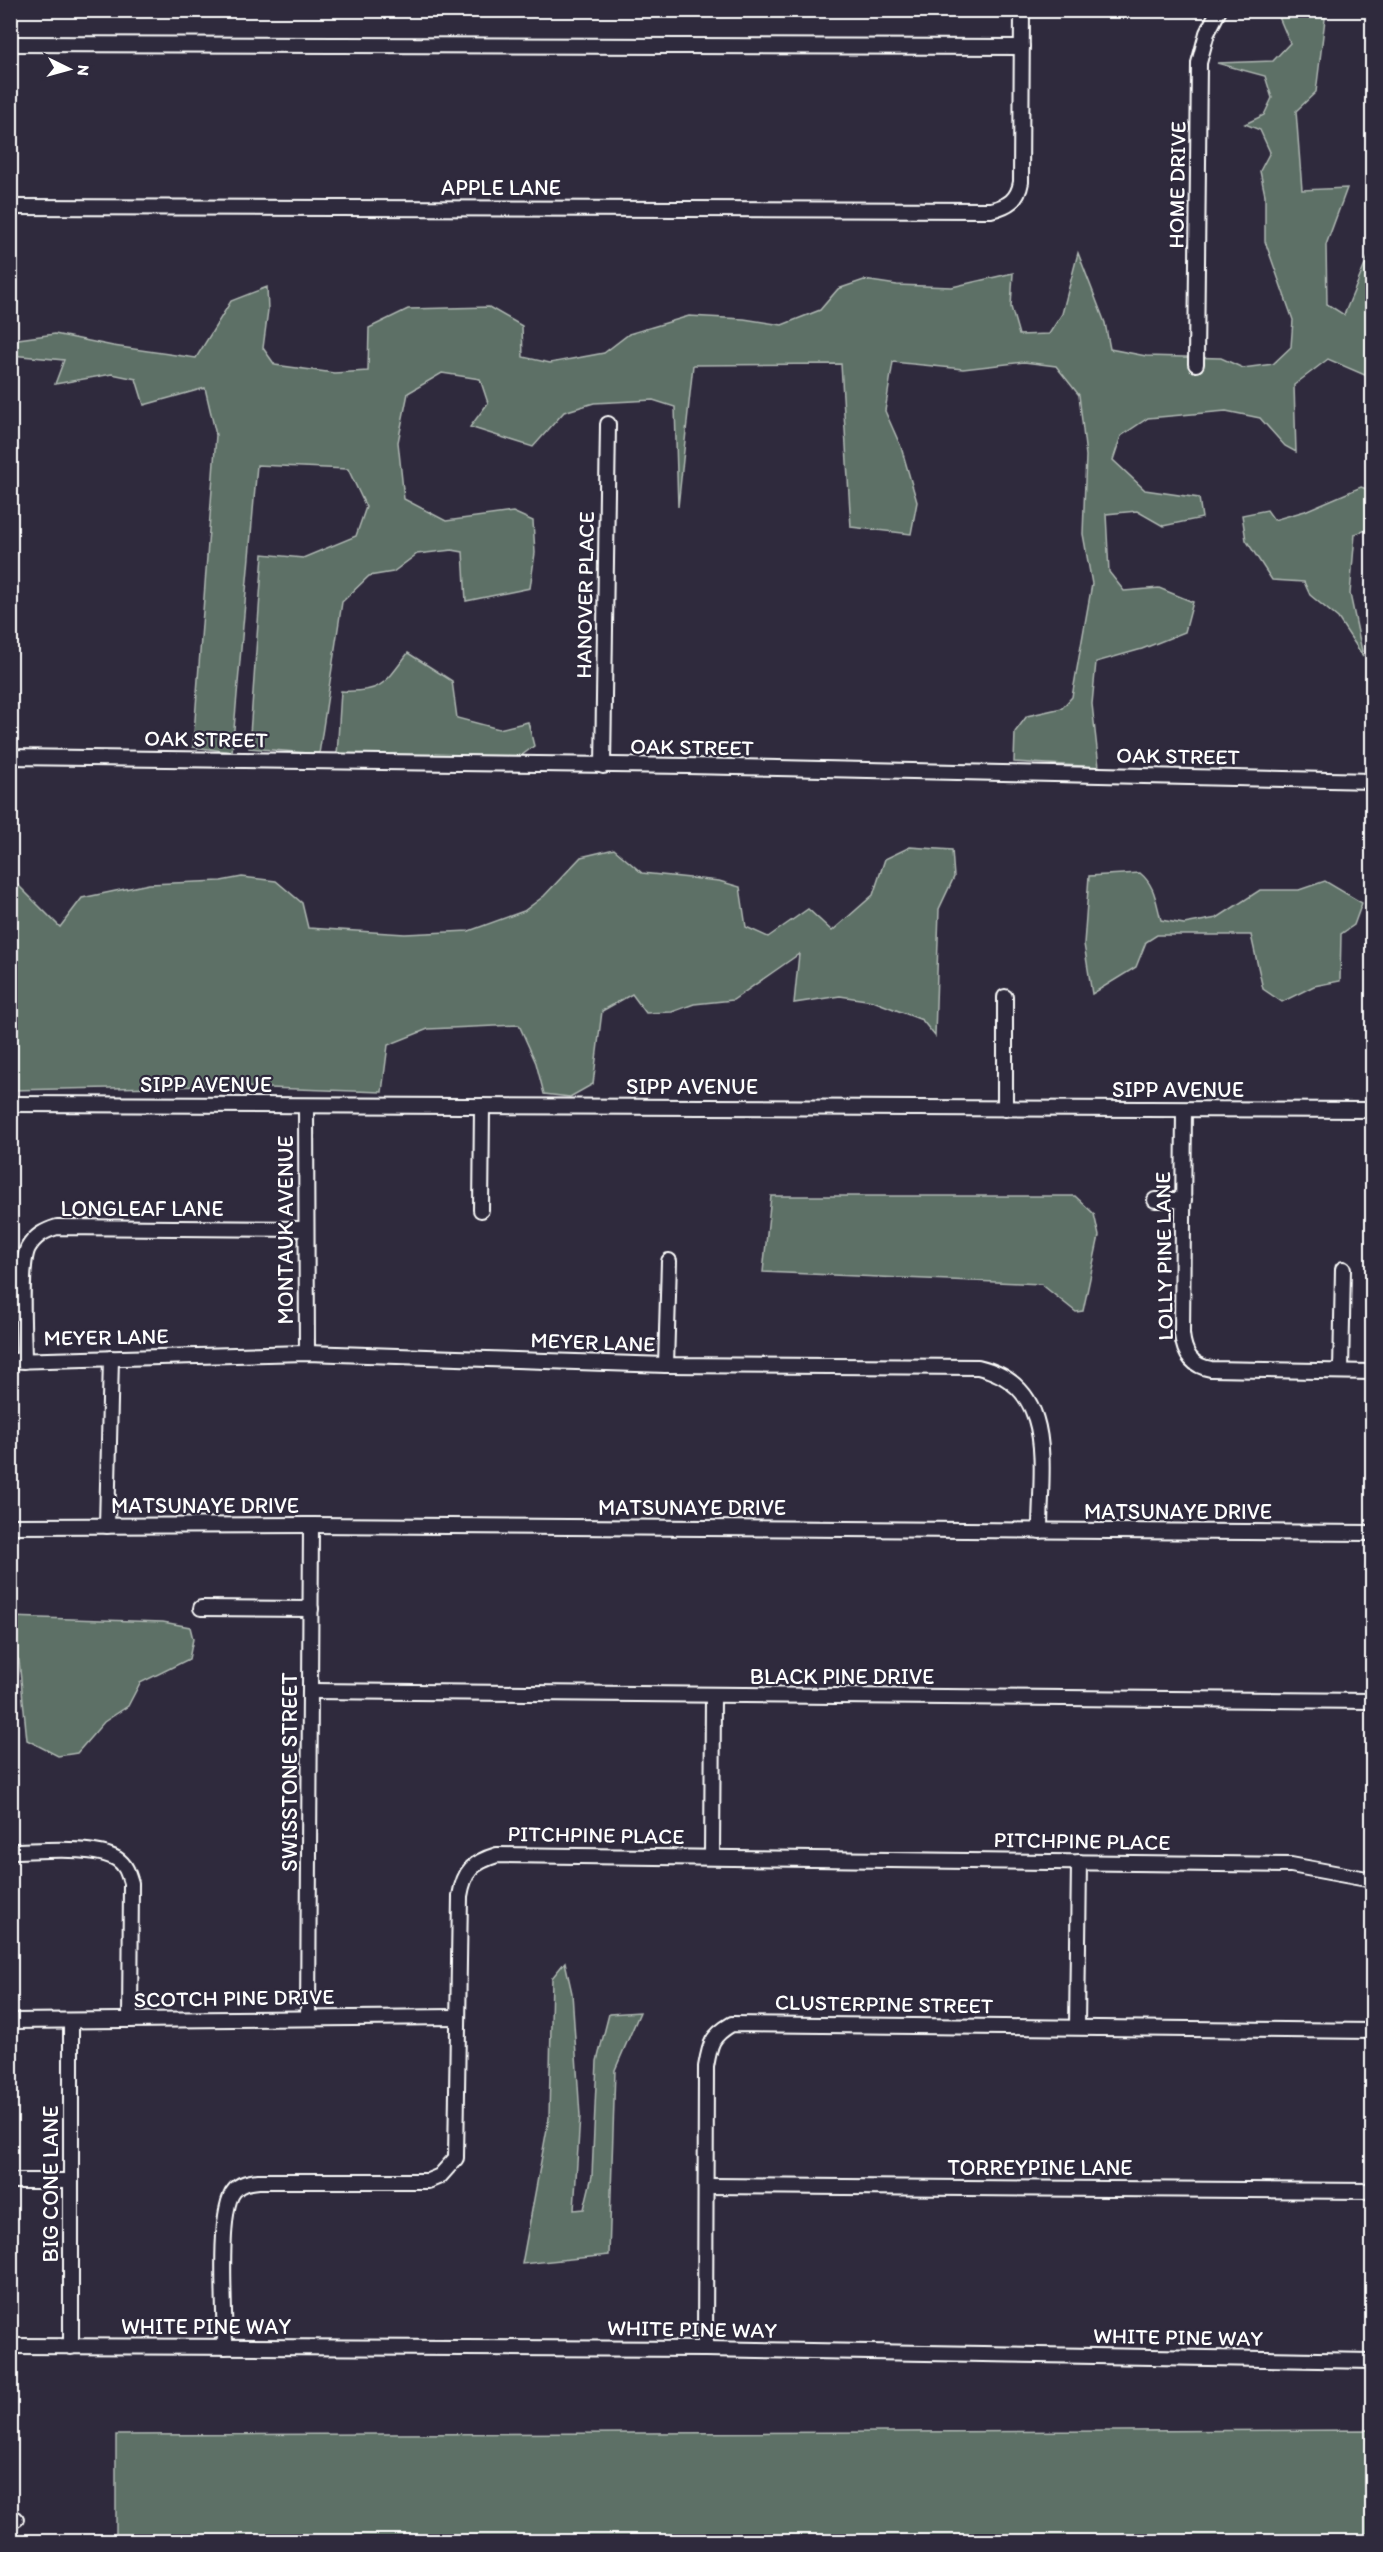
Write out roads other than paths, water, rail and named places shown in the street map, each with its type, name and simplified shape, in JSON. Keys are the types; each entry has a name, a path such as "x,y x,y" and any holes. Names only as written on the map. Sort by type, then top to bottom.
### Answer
{"street":[{"path":"10,44 1022,47 1022,10"},
{"name":"HOME DRIVE","path":"1196,364 1199,63 1207,33 1220,10"},
{"name":"APPLE LANE","path":"10,207 991,210 1012,202 1019,192 1022,166 1022,47"},
{"name":"HANOVER PLACE","path":"603,766 608,424"},
{"name":"OAK STREET","path":"10,757 1372,781"},
{"path":"1005,997 1005,1109"},
{"name":"SIPP AVENUE","path":"10,1104 1372,1110"},
{"name":"MONTAUK AVENUE","path":"306,1106 307,1353"},
{"path":"481,1210 482,1106"},
{"name":"LOLLY PINE LANE","path":"1184,1110 1182,1334 1184,1348 1191,1360 1199,1367 1211,1369 1372,1372"},
{"path":"1155,1200 1184,1200"},
{"name":"LONGLEAF LANE","path":"17,1361 27,1250 41,1232 57,1227 305,1229"},
{"path":"666,1365 669,1261"},
{"path":"1341,1371 1343,1269"},
{"name":"MEYER LANE","path":"17,1361 307,1353 666,1365 978,1367 998,1372 1018,1385 1031,1404 1040,1424 1040,1531"},
{"path":"108,1526 111,1358"},
{"name":"MATSUNAYE DRIVE","path":"10,1526 311,1525 1372,1533"},
{"name":"SWISSTONE STREET","path":"308,2018 311,1525"},
{"path":"201,1608 311,1609"},
{"name":"BLACK PINE DRIVE","path":"311,1691 1372,1701"},
{"path":"712,1857 713,1696"},
{"path":"10,1851 95,1853 118,1860 127,1868 131,1883 130,2020"},
{"name":"PITCHPINE PLACE","path":"225,2347 225,2217 234,2190 245,2183 259,2181 428,2181 440,2176 456,2158 459,2143 460,1896 463,1880 470,1868 481,1860 497,1855 1291,1865 1372,1880"},
{"path":"1077,2027 1079,1862"},
{"name":"SCOTCH PINE DRIVE","path":"10,2021 458,2017"},
{"name":"BIG CONE LANE","path":"71,2020 71,2346"},
{"name":"CLUSTERPINE STREET","path":"705,2349 706,2067 710,2044 717,2032 732,2024 1372,2031"},
{"path":"10,2181 70,2181"},
{"name":"TORREYPINE LANE","path":"706,2186 1372,2191"},
{"name":"WHITE PINE WAY","path":"10,2346 705,2349 1372,2361"}]}
